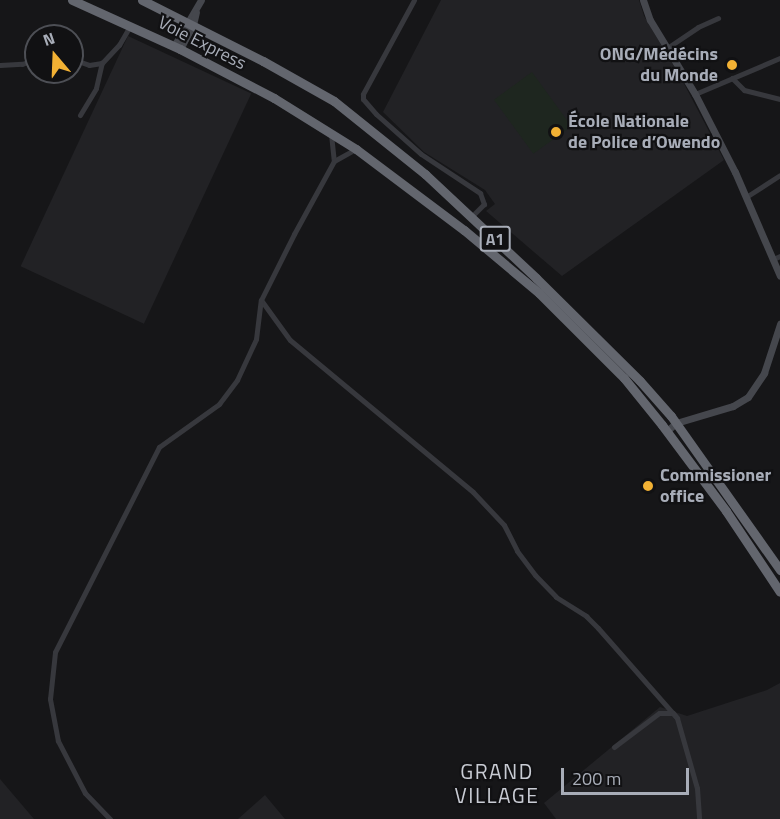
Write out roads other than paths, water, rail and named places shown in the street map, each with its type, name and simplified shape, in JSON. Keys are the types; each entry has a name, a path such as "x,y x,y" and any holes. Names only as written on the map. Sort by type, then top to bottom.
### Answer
{"highway":[{"name":"Voie Express","path":"72,0 177,47 274,98 331,134"},
{"path":"142,0 190,23"},
{"name":"A1","path":"190,23 288,74 334,101 366,125 471,217 609,349 677,426 780,570"},
{"name":"A1","path":"331,134 356,149 464,230 539,293 624,378 667,431 743,534 780,592"}],"street":[{"path":"177,47 201,0"},
{"path":"414,0 363,94 363,99 376,114 421,154 480,193 484,204 471,217"},
{"path":"643,0 647,15 695,94 777,257 780,276"},
{"path":"667,48 698,27 718,18"},
{"path":"80,115 96,88 102,63 119,45 130,26"},
{"path":"695,94 780,58"},
{"path":"0,65 24,63"},
{"path":"84,63 89,65 102,63"},
{"path":"732,78 744,90 780,99"},
{"path":"331,134 334,161"},
{"path":"110,819 85,793 58,741 50,699 55,652 159,447 219,404 237,380 256,339 261,300 334,161 356,149"},
{"path":"746,197 780,175"},
{"path":"261,300 290,340 473,492 504,525 517,551 535,575 556,597 586,616 598,628 677,718 698,788 699,819"},
{"path":"667,431 733,406 754,390 764,373 780,324"},
{"path":"614,747 659,713 668,712 677,718"}],"place":[{"name":"ONG/Médécins du Monde","path":"732,65"},
{"name":"École Nationale de Police d’Owendo","path":"556,132"},
{"name":"Commissioner office","path":"648,486"}],"district":[{"name":"GRAND VILLAGE","path":"497,783"}]}
